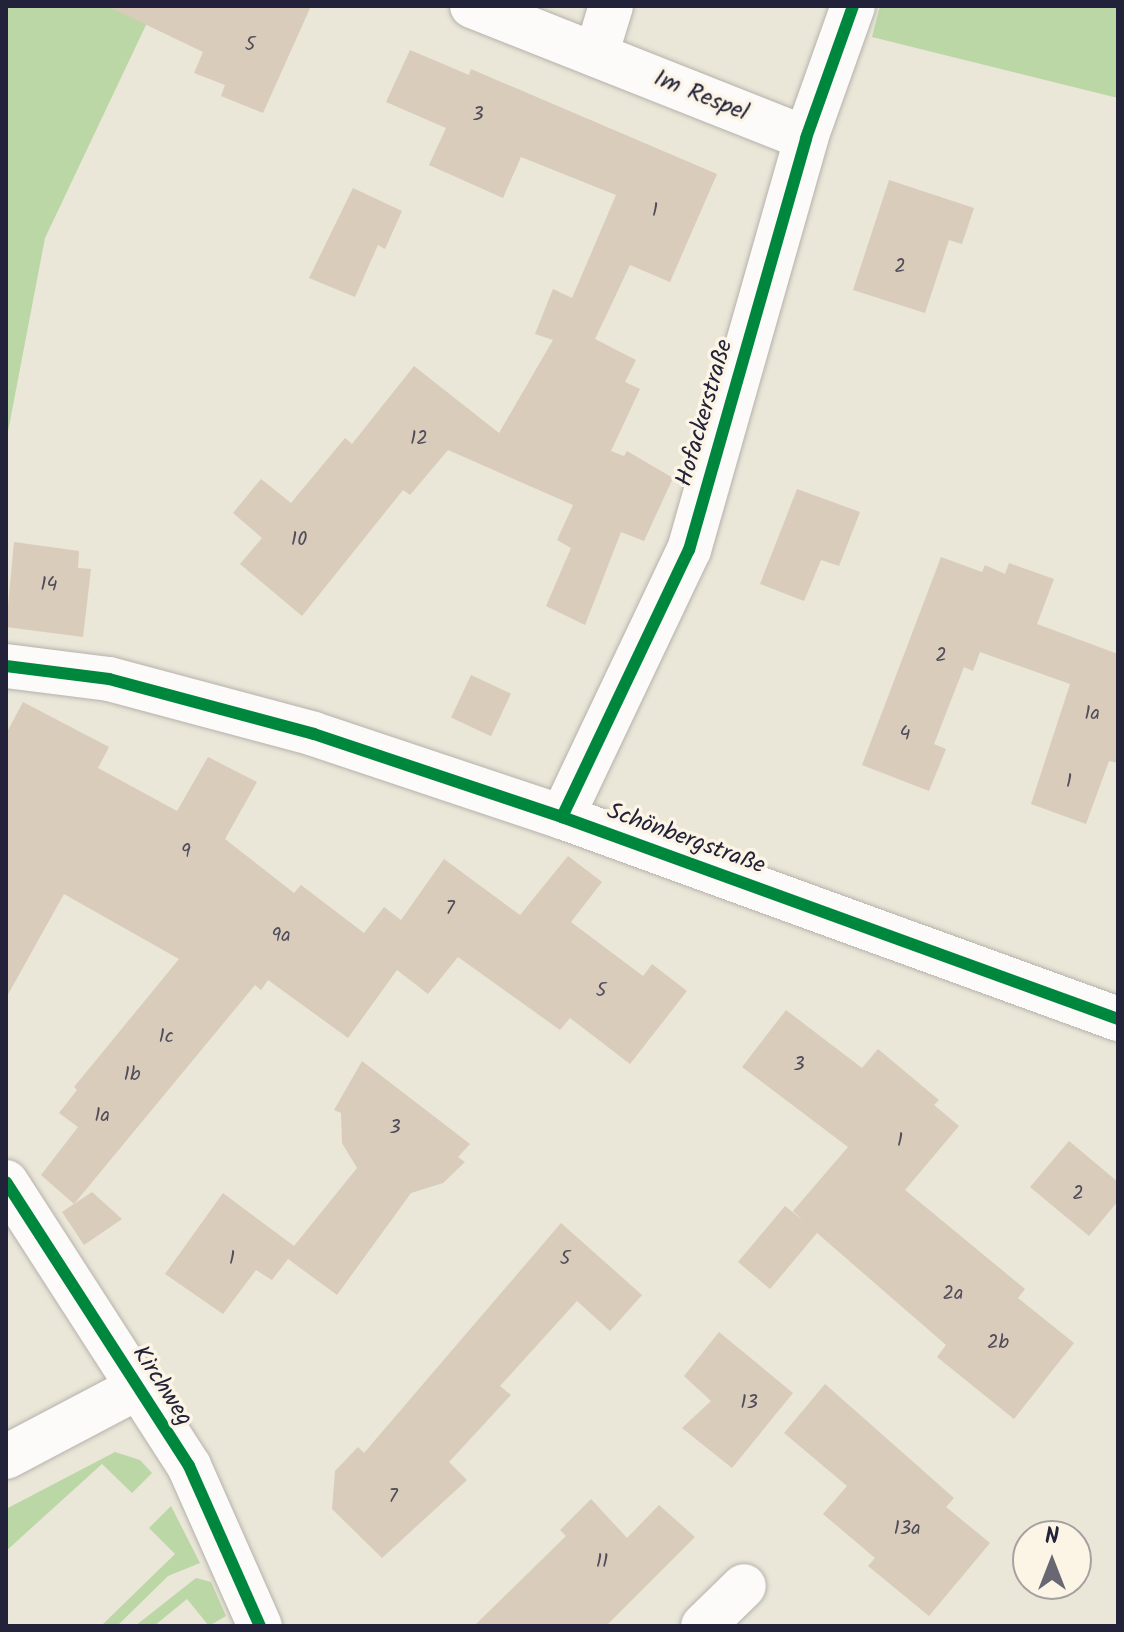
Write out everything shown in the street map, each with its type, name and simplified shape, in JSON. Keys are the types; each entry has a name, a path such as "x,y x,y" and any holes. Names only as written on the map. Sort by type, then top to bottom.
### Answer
{"street":[{"name":"Im Respel","path":"472,6 806,138"},
{"path":"596,55 611,6"},
{"name":"Hofackerstraße","path":"562,817 689,550 806,138 853,6"},
{"name":"Schönbergstraße","path":"6,666 109,679 300,730 562,817 1117,1023"},
{"name":"Kirchweg","path":"6,1182 212,1508 260,1626"},
{"path":"6,1457 137,1388"},
{"path":"703,1626 744,1586"}],"green space":[{"path":"6,6 155,6 45,238 6,442"},
{"path":"880,6 1118,6 1118,98 872,37"},
{"path":"115,1452 140,1460 152,1473 132,1493 102,1464 6,1551 6,1509"},
{"path":"171,1506 200,1563 168,1576 117,1626 101,1626 175,1554 149,1528"},
{"path":"196,1578 211,1582 226,1616 209,1626 187,1599 154,1626 135,1626"}],"building":[{"path":"107,6 311,6 263,113 221,96 225,85 194,73 203,52"},
{"path":"410,50 469,75 471,69 717,174 670,282 630,265 595,339 636,360 625,382 640,389 611,451 624,456 627,451 673,478 644,541 621,532 585,625 546,606 571,548 557,540 573,505 448,450 410,495 403,490 302,616 240,564 262,538 233,513 261,479 291,503 345,438 352,444 414,366 499,433 553,340 535,334 553,289 572,298 616,195 521,157 503,198 429,165 446,128 386,102"},
{"path":"889,180 974,208 962,244 949,240 925,313 853,290"},
{"path":"353,188 402,211 385,249 378,245 355,297 309,278"},
{"path":"797,489 860,512 839,566 821,560 804,601 760,584"},
{"path":"14,542 79,551 78,568 91,569 83,637 6,627"},
{"path":"941,557 982,572 985,565 1005,574 1009,563 1054,579 1037,624 1118,654 1118,763 1109,761 1086,824 1031,804 1070,684 980,652 973,671 964,667 934,744 946,749 929,791 862,765"},
{"path":"471,675 511,694 491,736 451,718"},
{"path":"23,702 109,747 98,768 177,811 208,757 257,782 225,839 294,893 301,885 364,933 384,907 401,920 444,859 520,915 568,856 602,882 571,922 643,976 652,964 687,991 630,1064 570,1018 560,1030 458,957 428,994 397,970 348,1038 268,980 261,990 255,985 74,1204 41,1175 78,1127 59,1113 77,1090 74,1087 179,959 64,894 6,998 6,734"},
{"path":"786,1010 862,1068 878,1049 939,1100 934,1105 959,1126 905,1190 1025,1289 1018,1298 1074,1343 1014,1419 937,1357 946,1345 817,1233 770,1289 738,1262 785,1206 804,1221 793,1211 848,1147 742,1067"},
{"path":"362,1061 470,1144 458,1157 465,1162 443,1183 411,1193 337,1295 288,1259 272,1280 256,1270 223,1314 165,1274 223,1193 294,1246 357,1168 342,1143 341,1113 334,1110"},
{"path":"1069,1141 1118,1182 1118,1201 1089,1236 1030,1187"},
{"path":"92,1192 122,1219 84,1245 62,1212"},
{"path":"561,1223 642,1295 610,1331 577,1301 500,1386 511,1395 449,1462 467,1480 382,1558 332,1509 335,1471 358,1447 364,1453"},
{"path":"719,1332 793,1393 732,1468 682,1428 711,1401 684,1376"},
{"path":"825,1384 954,1498 946,1507 990,1543 929,1616 868,1566 875,1558 823,1514 847,1486 784,1433"},
{"path":"591,1499 627,1538 659,1505 695,1537 606,1626 474,1626 566,1536 560,1530"}],"cycle path":[{"path":"562,817 689,550 806,138 853,6"},
{"path":"6,666 109,679 314,734 562,817 1118,1019"},
{"path":"6,1182 189,1466 260,1626"}]}
